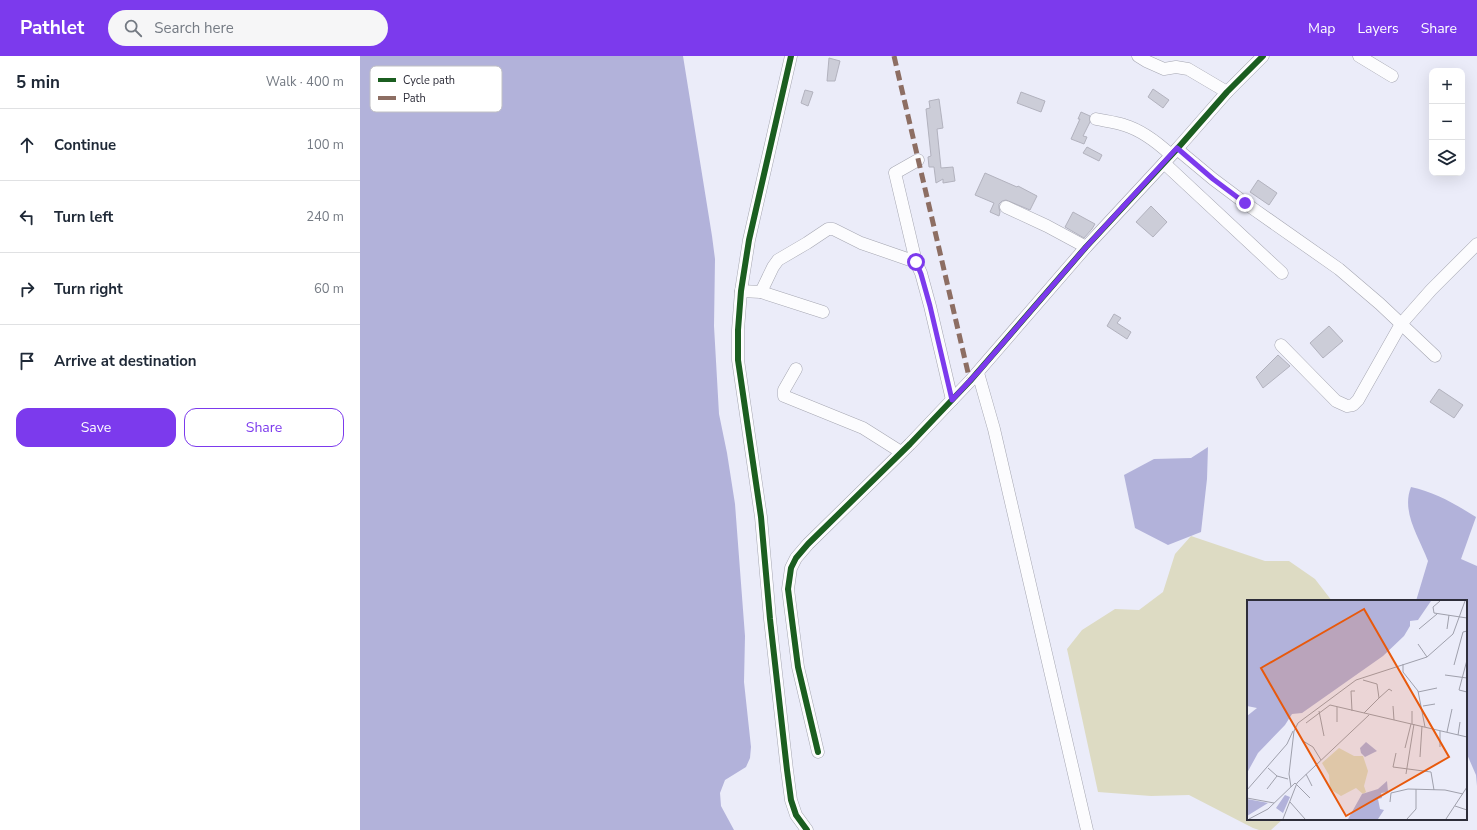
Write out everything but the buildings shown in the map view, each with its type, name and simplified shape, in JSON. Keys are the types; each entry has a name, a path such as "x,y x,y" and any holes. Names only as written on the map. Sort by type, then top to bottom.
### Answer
{"street":[{"path":"791,56 749,240 741,291 738,330 738,360 760,517 786,770 791,800 796,815 807,830"},
{"path":"1138,56 1164,69 1176,67 1188,69 1227,92"},
{"path":"818,752 798,667 788,589 791,568 796,558 808,544 856,498 952,400 1086,247 1171,156 1227,92 1263,56"},
{"path":"1359,56 1392,76"},
{"path":"1096,119 1123,124 1160,146 1282,273"},
{"path":"1171,156 1213,179 1339,269 1380,304 1435,356"},
{"path":"918,160 895,173 916,262 930,306 952,400"},
{"path":"1006,207 1047,226 1086,247"},
{"path":"761,292 778,260 828,229 916,262"},
{"path":"1281,345 1336,402 1347,406 1353,405 1358,400 1401,324 1431,290 1477,244"},
{"path":"741,291 761,292 823,312"},
{"path":"796,369 784,390 784,396 863,428 901,452"},
{"path":"978,372 994,429 1087,830"}],"shaded area":[{"path":"1191,536 1265,561 1289,561 1315,579 1331,600 1247,600 1247,820 1282,820 1271,830 1259,830 1253,828 1189,795 1151,796 1098,792 1067,649 1082,630 1115,609 1139,610 1163,592 1175,554"}],"water":[{"path":"360,56 683,56 715,259 714,326 719,414 735,504 745,636 744,682 751,747 750,758 746,767 725,780 720,793 721,806 734,830 360,830"},
{"path":"1208,447 1207,479 1201,532 1168,545 1135,528 1124,475 1154,459 1191,458"},
{"path":"1411,487 1420,489 1453,503 1476,517 1461,559 1477,566 1477,786 1476,775 1467,754 1467,600 1416,600 1428,561 1412,524 1408,506 1408,496"}],"marked path":[{"path":"894,56 970,381"}],"cycle path":[{"path":"791,56 749,240 741,291 738,330 738,360 761,517 770,619 791,800 796,815 807,830"},
{"path":"818,752 798,667 788,589 791,568 796,558 808,544 910,444 970,381 1086,247 1177,149 1227,92 1263,56"}],"route":[{"path":"916,262 919,266 930,306 952,400 1086,247 1177,148 1213,179 1245,203"}]}
